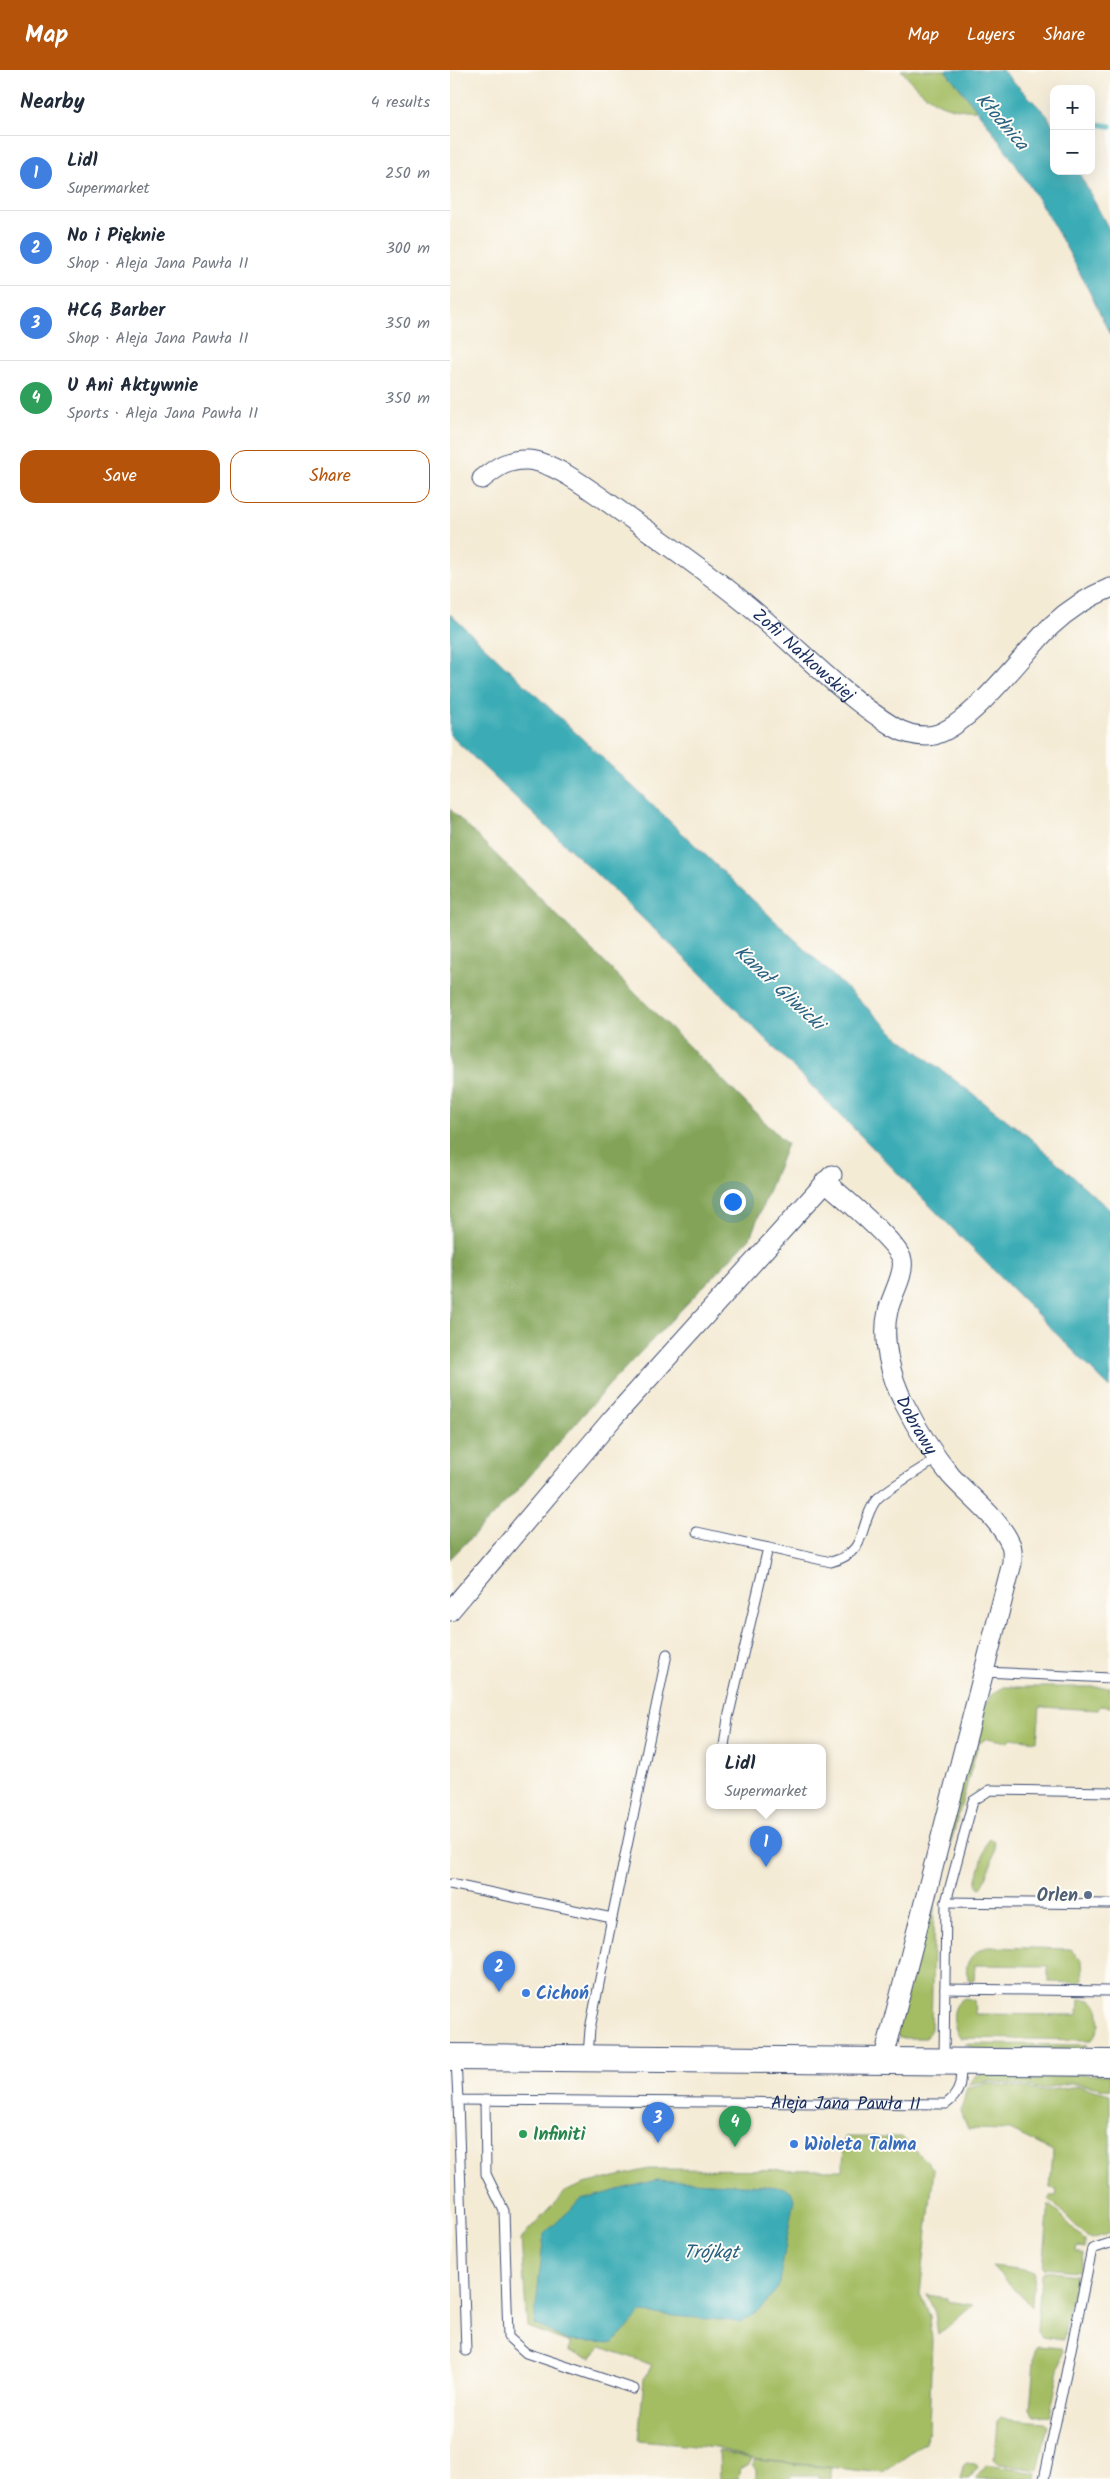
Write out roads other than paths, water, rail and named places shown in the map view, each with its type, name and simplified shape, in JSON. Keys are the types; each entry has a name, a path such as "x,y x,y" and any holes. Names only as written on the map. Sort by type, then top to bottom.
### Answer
{"main road":[{"path":"453,2057 1110,2063"}],"street":[{"name":"Zofii Nałkowskiej","path":"482,479 500,465 511,461 529,460 555,470 593,492 706,572 746,604 848,693 895,728 914,736 941,734 955,726 973,710 1056,621 1090,596 1110,588"},
{"name":"Dobrawy","path":"450,1611 613,1418 829,1178 894,1245 902,1260 900,1273 887,1311 886,1334 890,1361 900,1395 921,1437 1003,1530 1012,1546 1012,1563 985,1672"},
{"path":"883,2061 985,1672"}],"lane":[{"path":"697,1532 831,1562 845,1558 855,1549 877,1499 938,1458"},
{"path":"724,1744 728,1718 768,1548"},
{"path":"588,2058 590,2029 667,1654"},
{"path":"985,1672 1110,1678"},
{"path":"953,2061 945,1989 946,1902 973,1801 990,1790 1110,1792"},
{"path":"450,1884 612,1918"},
{"path":"946,1902 1110,1904"},
{"path":"945,1989 1110,1991"},
{"path":"453,2057 458,2100 466,2351"},
{"name":"Aleja Jana Pawła II","path":"458,2100 946,2104 955,2098 961,2085 953,2061"},
{"path":"486,2100 486,2174 504,2211 508,2337 526,2353 634,2388"},
{"path":"1044,2479 1092,2249 1110,2243"}],"water":[{"name":"Kłodnica","path":"945,70 1002,70 1047,115 1050,120 1050,175 1080,175 1110,231 1110,335 1057,230 1015,164 970,100"},
{"name":"Kanał Gliwicki","path":"450,614 896,1035 1029,1137 1110,1210 1110,1388 697,970 450,735"},
{"name":"Trójkąt","path":"656,2180 782,2187 791,2191 794,2199 778,2288 760,2309 741,2322 641,2313 614,2343 568,2341 534,2324 544,2234 581,2200"}],"waterway":[{"path":"1095,124 1110,126"}],"place":[{"name":"Lidl","path":"766,1867"},
{"name":"Orlen","path":"1088,1895"},
{"name":"No i Pięknie","path":"499,1992"},
{"name":"Cichoń","path":"526,1993"},
{"name":"Infiniti","path":"523,2134"},
{"name":"HCG Barber","path":"658,2143"},
{"name":"Wioleta Talma","path":"794,2144"},
{"name":"U Ani Aktywnie","path":"735,2147"}]}
